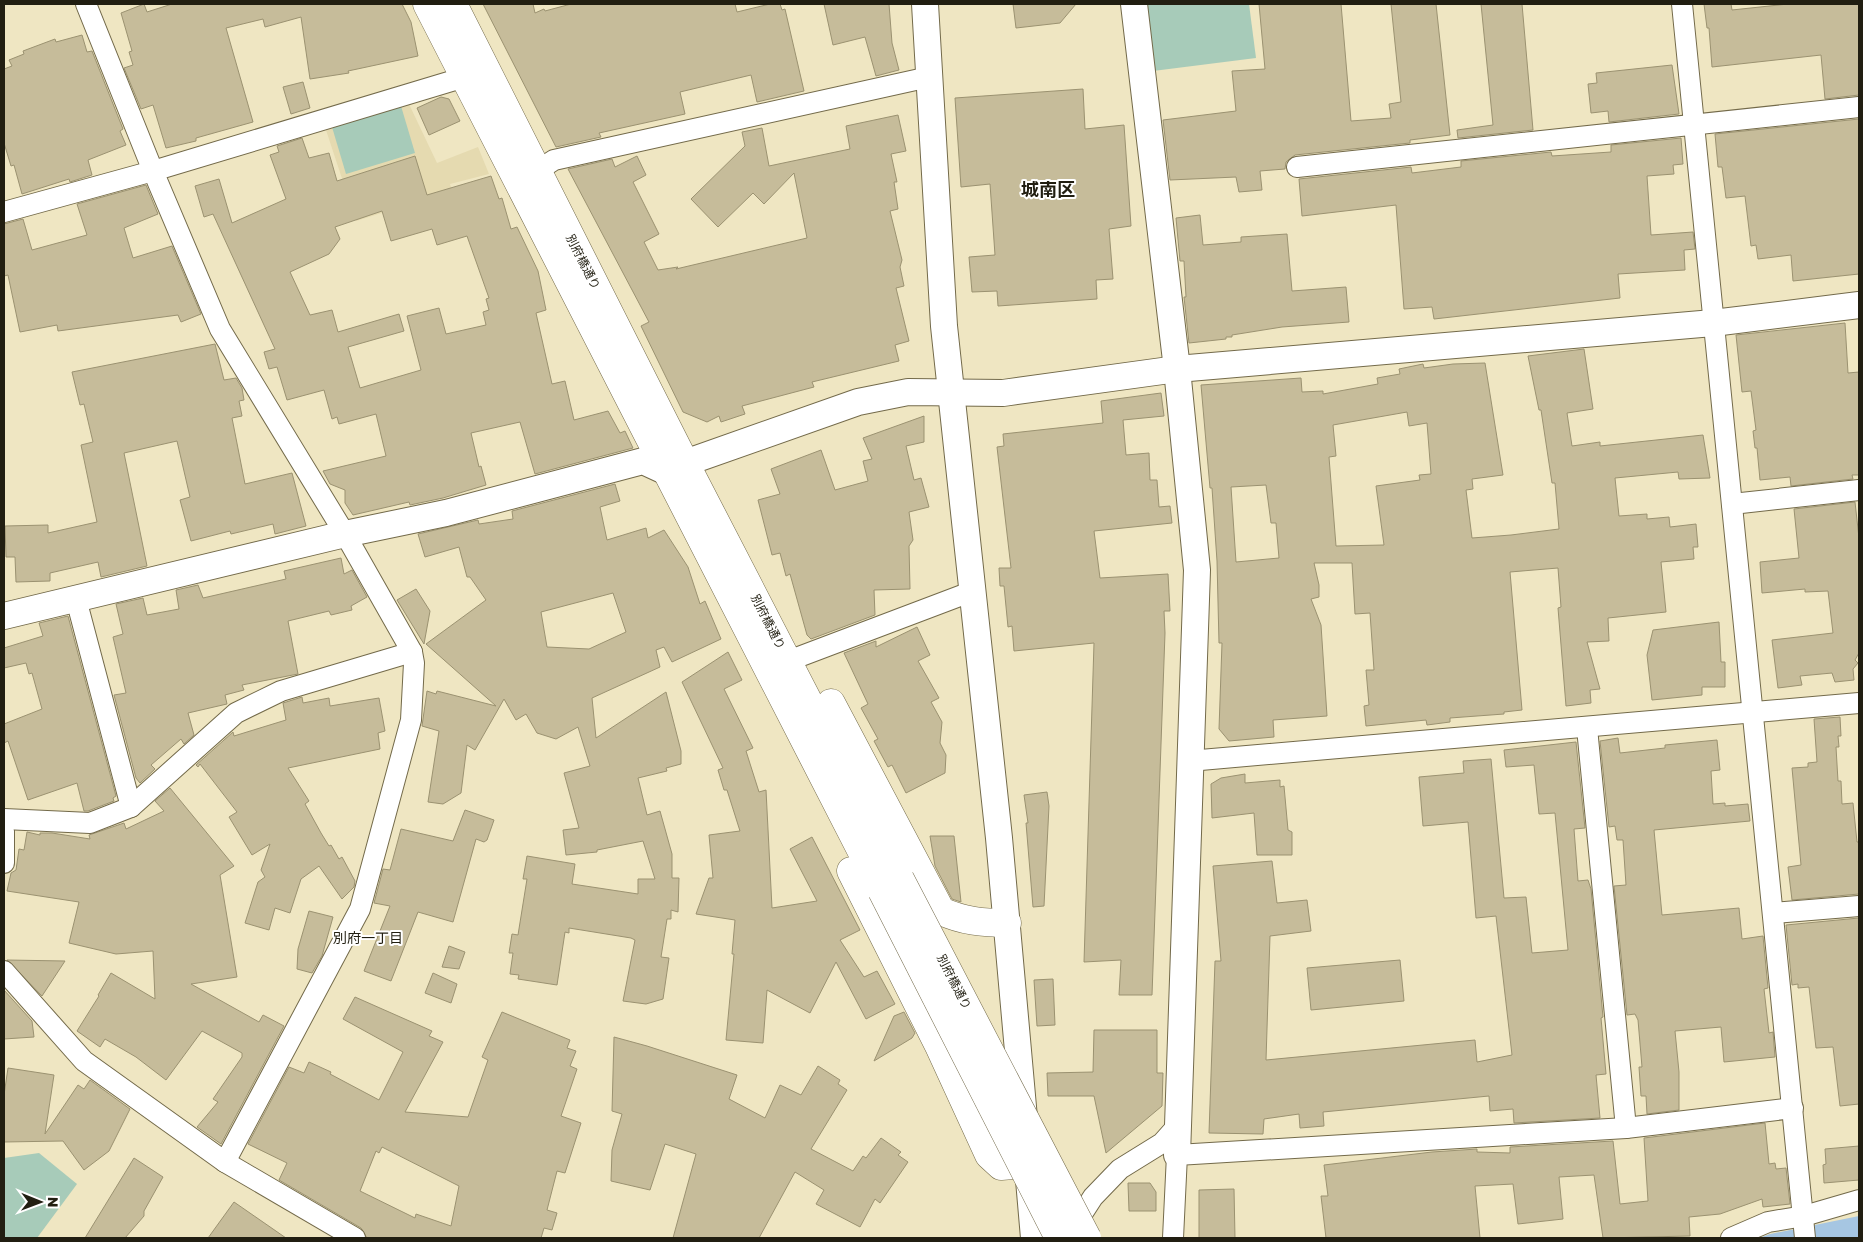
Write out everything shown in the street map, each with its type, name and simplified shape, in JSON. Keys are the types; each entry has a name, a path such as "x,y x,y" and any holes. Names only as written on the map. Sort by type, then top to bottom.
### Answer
{"highway":[{"name":"別府橋通り","path":"427,4 677,468 788,661 891,885 1059,1238"},
{"name":"別府橋通り","path":"453,4 537,171 815,764 891,885 1087,1238"},
{"path":"788,661 813,670 941,911 956,918 977,923 1007,923"},
{"path":"815,764 823,815 939,1046 989,1154 1002,1166 1028,1164"}],"street":[{"path":"86,4 153,171 220,328 345,534 412,652 414,664 411,720 360,909 225,1162"},
{"path":"925,4 944,326 1007,923 1034,1238"},
{"path":"1134,4 1177,369 1197,570 1189,761 1179,1124 1173,1238"},
{"path":"1682,4 1804,1226"},
{"path":"4,212 153,171 465,77"},
{"path":"537,171 554,160 929,77"},
{"path":"1297,167 1695,123 1859,107"},
{"path":"4,616 345,534 446,513 643,462 677,468 858,402 908,392 1003,393 1177,369 1713,323 1859,305"},
{"path":"1732,504 1859,490"},
{"path":"788,661 973,591"},
{"path":"76,599 131,807"},
{"path":"4,819 90,823 131,807 236,713 281,690 412,652"},
{"path":"1189,761 1753,714 1859,703"},
{"path":"1587,728 1626,1128"},
{"path":"4,831 4,863"},
{"path":"1773,914 1859,906"},
{"path":"7,978 84,1061 225,1162 355,1238"},
{"path":"1177,1155 1626,1128 1793,1108"},
{"path":"1076,1238 1082,1214 1093,1197 1120,1169 1162,1143 1179,1124"},
{"path":"1732,1238 1768,1222 1804,1226 1859,1200"}],"shaded area":[{"path":"408,102 437,163 478,147 489,174 450,184 452,191 356,221 324,124"}],"green space":[{"path":"1145,4 1249,4 1256,58 1153,71"},
{"path":"401,106 415,153 346,174 332,127"},
{"path":"39,1153 77,1184 37,1238 4,1238 4,1158"}],"water":[{"path":"1859,1216 1859,1238 1759,1238 1770,1234"}],"building":[{"path":"144,4 147,12 172,4 402,4 411,22 418,56 348,71 349,73 310,79 301,17 265,27 263,19 226,28 253,122 196,138 196,141 166,148 153,105 141,109 124,68 133,65 129,52 132,51 121,13"},
{"path":"483,4 533,4 535,13 544,9 545,11 571,4 735,4 737,12 770,4 780,4 782,10 785,9 804,91 757,102 751,75 680,92 685,114 599,133 601,137 556,147"},
{"path":"824,4 889,4 892,43 899,70 876,76 865,37 833,45"},
{"path":"1013,4 1076,4 1060,23 1016,28"},
{"path":"1259,4 1341,4 1351,121 1391,118 1389,104 1401,102 1391,4 1436,4 1450,135 1410,140 1410,143 1295,155 1286,162 1285,169 1260,171 1262,190 1239,192 1236,177 1170,180 1163,120 1236,111 1232,71 1265,69"},
{"path":"1481,4 1522,4 1533,130 1458,138 1457,130 1493,125"},
{"path":"1704,4 1731,4 1732,10 1788,4 1859,4 1859,95 1825,99 1821,55 1712,67 1709,28 1707,28"},
{"path":"82,35 87,52 92,51 123,129 120,131 126,145 88,160 92,175 70,182 69,179 22,194 14,165 11,166 4,143 4,69 12,66 9,60 24,54 23,51 55,39 56,42"},
{"path":"1672,65 1679,114 1609,122 1608,111 1591,113 1588,84 1597,83 1596,73"},
{"path":"303,82 310,108 291,114 283,87"},
{"path":"1083,89 1085,129 1124,125 1131,226 1109,229 1113,279 1096,280 1097,299 998,306 997,291 972,292 969,257 995,255 990,184 961,187 955,98"},
{"path":"441,97 449,99 460,121 429,135 417,108"},
{"path":"898,115 906,151 891,154 897,182 894,182 898,209 890,211 902,260 900,267 904,286 896,288 909,341 895,345 899,361 812,382 814,387 742,406 745,414 721,422 719,416 707,422 683,412 641,326 649,322 568,169 612,159 615,167 637,156 646,175 633,182 659,234 644,242 658,270 678,267 676,269 807,238 794,173 764,204 753,193 718,227 691,199 745,146 742,132 762,128 769,166 850,149 846,126"},
{"path":"1859,119 1859,274 1793,281 1791,255 1758,259 1756,245 1751,246 1745,196 1726,198 1722,167 1718,167 1715,134"},
{"path":"302,138 309,158 329,153 337,181 415,156 427,195 491,176 499,199 502,198 511,229 517,227 538,271 546,310 536,313 552,384 565,381 574,420 608,411 620,433 625,431 633,448 535,474 520,422 471,433 479,467 481,466 486,485 443,498 410,505 409,502 353,515 345,503 345,490 330,484 323,471 386,456 376,414 339,424 337,417 332,419 324,390 287,400 277,367 269,369 264,352 275,349 213,214 204,217 195,186 219,179 232,223 286,199 270,155 279,152 277,146","holes":["382,211 391,241 432,229 437,245 467,236 489,298 486,299 489,310 483,312 486,325 446,334 439,308 407,316 421,370 360,388 348,347 404,331 399,314 338,332 332,310 310,315 290,272 329,254 340,239 335,227"]},
{"path":"1681,138 1683,164 1673,165 1674,174 1647,176 1651,235 1693,232 1695,249 1684,250 1685,270 1618,274 1620,298 1434,319 1432,307 1404,309 1396,205 1302,216 1299,179 1411,167 1412,173 1461,167 1461,161 1551,152 1552,156 1611,152 1611,145"},
{"path":"146,185 158,214 124,228 133,258 172,246 201,314 181,322 178,315 58,331 57,325 20,332 8,275 4,276 4,224 23,219 32,250 87,235 77,204"},
{"path":"1200,215 1203,245 1241,242 1241,237 1287,234 1292,291 1346,287 1349,322 1282,327 1232,335 1232,337 1226,337 1226,339 1189,343 1184,297 1186,297 1184,261 1180,261 1176,218"},
{"path":"1845,323 1848,373 1859,372 1859,475 1852,475 1853,479 1791,486 1790,477 1760,480 1757,448 1755,448 1753,431 1756,430 1751,391 1742,392 1736,335"},
{"path":"215,344 224,380 236,378 242,388 244,400 239,401 242,416 232,418 245,484 292,473 306,526 275,534 273,524 231,534 230,531 191,541 180,500 190,497 177,441 124,453 147,566 101,577 98,562 50,573 50,581 16,582 15,557 6,557 5,526 48,525 48,533 97,522 81,445 93,442 84,404 80,405 72,372"},
{"path":"1584,349 1593,409 1567,413 1572,446 1600,442 1600,446 1703,435 1710,478 1679,479 1678,472 1615,478 1619,516 1647,514 1647,519 1669,517 1670,527 1696,524 1698,547 1693,547 1694,559 1661,562 1666,612 1608,618 1609,641 1587,642 1600,689 1590,690 1591,703 1566,706 1558,608 1561,607 1558,568 1510,572 1522,710 1504,712 1504,714 1450,718 1450,722 1427,725 1426,720 1366,726 1364,706 1369,705 1366,670 1374,670 1370,613 1355,614 1352,563 1314,563 1319,585 1319,597 1311,599 1321,625 1327,716 1273,720 1274,737 1229,741 1219,729 1222,643 1219,643 1217,561 1212,488 1210,488 1201,385 1301,378 1302,392 1323,391 1323,394 1378,384 1377,378 1400,374 1399,369 1423,364 1424,368 1453,364 1485,363 1503,475 1472,479 1473,489 1466,490 1472,538 1511,535 1559,529 1555,483 1552,483 1541,410 1539,410 1528,356","holes":["1407,412 1409,426 1427,423 1431,474 1419,475 1420,480 1376,486 1384,545 1336,546 1329,457 1336,456 1333,425","1266,485 1271,523 1276,523 1279,558 1236,562 1231,487"]},
{"path":"1161,393 1164,416 1123,420 1126,455 1149,453 1150,480 1157,480 1159,507 1170,506 1172,523 1094,531 1100,578 1168,574 1170,611 1164,611 1165,633 1152,995 1119,995 1121,960 1084,962 1094,643 1014,651 1012,626 1008,627 1004,586 1000,586 999,568 1011,568 997,447 1004,446 1003,434 1103,423 1101,401"},
{"path":"924,416 924,442 906,446 914,480 921,478 929,507 909,512 913,540 909,546 910,589 874,590 875,615 811,639 807,635 790,574 786,576 780,553 772,555 758,500 780,494 771,469 821,450 835,490 868,481 863,461 872,459 863,438"},
{"path":"615,484 620,501 600,507 607,540 646,528 648,538 664,530 688,567 700,604 705,601 721,639 672,662 664,647 656,650 660,667 592,698 596,738 666,692 681,751 681,764 666,768 667,771 638,778 647,815 660,811 672,854 672,878 679,878 678,912 671,910 671,919 667,919 661,957 669,958 663,999 646,1004 623,1001 635,940 631,938 569,928 569,933 565,932 557,985 518,979 519,975 510,974 513,953 509,953 512,934 518,935 527,879 523,879 527,856 575,864 572,884 638,894 638,879 655,879 643,841 597,850 597,852 566,855 563,830 579,828 564,773 590,766 578,727 556,739 537,733 526,714 516,720 504,699 475,750 467,745 461,793 443,804 428,802 439,731 422,726 427,691 436,694 437,691 496,706 426,644 486,600 470,577 467,577 459,547 425,557 418,534 478,520 479,524 513,519 512,511","holes":["613,593 626,632 589,649 547,647 541,612"]},
{"path":"1855,502 1859,538 1859,653 1855,660 1858,663 1853,669 1854,680 1835,682 1832,673 1800,676 1802,685 1778,688 1772,640 1833,633 1828,591 1805,592 1805,589 1762,593 1760,562 1799,558 1794,509"},
{"path":"341,558 344,574 352,570 367,597 351,606 352,610 331,615 329,611 288,621 298,674 242,685 244,690 225,695 227,704 188,713 194,735 184,744 181,739 151,765 155,769 140,783 136,778 114,695 126,693 113,637 123,634 116,604 143,598 147,615 179,609 176,590 198,585 203,598 286,579 284,571"},
{"path":"416,589 430,611 424,644 397,600"},
{"path":"68,616 116,796 113,798 114,801 88,811 84,811 77,783 28,800 8,741 4,743 4,724 42,709 32,673 29,674 26,663 4,668 4,648 43,636 39,623"},
{"path":"1719,622 1721,662 1725,662 1725,687 1702,687 1702,695 1652,700 1647,655 1653,630"},
{"path":"917,627 930,655 918,661 939,698 931,702 942,722 940,743 946,755 945,773 906,793 892,765 888,767 874,741 878,739 861,708 868,704 844,653 876,641 876,647"},
{"path":"728,652 742,680 724,689 753,748 746,751 759,792 766,790 772,908 817,901 790,849 812,837 860,930 840,940 864,977 877,971 895,1004 866,1019 836,962 810,1013 767,990 763,1043 726,1040 734,954 732,954 735,920 696,914 709,878 713,878 709,835 740,831 727,790 724,790 718,770 723,768 682,682"},
{"path":"302,697 303,703 329,698 330,706 379,698 385,731 378,733 380,749 288,768 309,801 305,804 321,833 339,859 342,857 355,881 354,887 342,899 319,866 301,879 290,913 275,908 269,930 245,923 258,882 265,877 261,870 270,844 252,855 229,817 237,812 200,764 198,767 196,765 233,732 234,736 286,720 283,703"},
{"path":"1840,717 1841,736 1838,736 1839,747 1836,747 1838,781 1841,781 1842,804 1853,803 1857,842 1859,842 1859,894 1792,900 1788,867 1801,865 1792,768 1808,767 1808,763 1817,762 1814,719"},
{"path":"1618,738 1620,753 1665,748 1665,745 1717,740 1720,770 1711,771 1713,804 1725,803 1725,806 1748,804 1750,821 1654,830 1662,915 1739,908 1742,939 1763,936 1768,988 1764,989 1769,1033 1773,1032 1775,1057 1724,1062 1721,1027 1675,1031 1679,1072 1679,1110 1647,1114 1646,1096 1641,1096 1639,1067 1642,1067 1638,1020 1635,1014 1627,1015 1614,886 1626,885 1623,840 1617,840 1615,826 1609,827 1600,741"},
{"path":"1576,742 1585,828 1574,829 1578,881 1588,880 1591,889 1603,1017 1601,1018 1606,1074 1596,1075 1600,1118 1514,1123 1513,1109 1490,1111 1489,1096 1323,1112 1324,1126 1300,1128 1299,1114 1264,1119 1263,1134 1209,1133 1215,961 1221,961 1213,866 1272,861 1277,903 1307,900 1311,931 1270,936 1266,1060 1475,1040 1477,1062 1512,1055 1496,916 1476,918 1468,822 1423,826 1419,777 1464,773 1463,761 1491,759 1504,898 1526,897 1532,953 1568,950 1555,813 1539,814 1534,765 1506,767 1504,750"},
{"path":"1245,774 1245,783 1280,780 1280,787 1284,786 1288,830 1292,832 1292,855 1257,855 1254,813 1212,818 1211,784 1221,778"},
{"path":"170,788 234,866 220,875 237,977 191,984 259,1022 263,1015 284,1026 221,1144 197,1127 218,1102 213,1099 242,1057 242,1053 202,1031 166,1080 136,1057 105,1039 100,1047 77,1031 111,973 155,999 153,951 116,954 69,943 79,902 7,891 11,873 16,870 19,849 24,850 27,832 40,835 40,833 52,833 90,839 89,835 124,823 126,829 164,811 155,801"},
{"path":"1047,792 1049,806 1044,906 1033,907 1026,823 1028,823 1024,795"},
{"path":"465,810 494,820 487,840 484,842 476,839 453,922 418,912 391,981 364,971 390,906 374,903 383,869 390,870 401,829 453,841"},
{"path":"930,836 954,836 961,902 952,899 935,866"},
{"path":"309,911 333,917 322,956 312,973 297,969 298,949"},
{"path":"1859,918 1859,1104 1840,1106 1833,1047 1816,1048 1809,987 1798,988 1798,984 1792,985 1786,925"},
{"path":"449,946 465,952 459,969 442,967"},
{"path":"7,960 65,961 42,996"},
{"path":"1400,960 1404,1001 1311,1010 1307,968"},
{"path":"433,973 457,984 451,1003 425,993"},
{"path":"1053,979 1055,1025 1037,1026 1034,980"},
{"path":"4,990 32,1021 34,1037 4,1039"},
{"path":"355,997 432,1031 429,1036 443,1042 405,1112 468,1117 488,1060 482,1057 502,1012 570,1040 567,1048 576,1051 570,1066 577,1069 561,1116 581,1123 565,1173 557,1171 547,1210 557,1213 552,1230 544,1228 541,1238 367,1238 361,1228 279,1180 287,1163 248,1144 289,1067 304,1073 309,1062 331,1072 330,1074 379,1100 403,1052 343,1019","holes":["382,1147 459,1186 451,1226 416,1214 415,1218 360,1191 376,1151 379,1153"]},
{"path":"904,1012 915,1033 912,1038 874,1061 894,1016"},
{"path":"1094,1030 1157,1030 1157,1073 1163,1073 1162,1106 1106,1153 1094,1096 1048,1096 1047,1073 1093,1072"},
{"path":"614,1037 737,1075 729,1099 765,1118 780,1085 801,1095 818,1066 840,1080 838,1084 847,1090 811,1149 853,1171 863,1156 866,1158 881,1138 901,1152 898,1155 908,1162 880,1203 875,1199 860,1227 816,1204 824,1190 795,1172 759,1238 673,1238 696,1154 665,1144 650,1190 611,1181 612,1150 622,1114 612,1111"},
{"path":"8,1068 54,1075 45,1134 78,1085 84,1089 90,1080 130,1109 109,1151 84,1170 63,1141 4,1142 4,1095"},
{"path":"1765,1123 1769,1164 1775,1163 1776,1169 1786,1168 1790,1204 1763,1207 1762,1199 1720,1214 1689,1217 1690,1236 1603,1238 1594,1175 1559,1177 1563,1219 1518,1224 1513,1184 1475,1186 1480,1238 1326,1238 1321,1196 1328,1196 1324,1165 1432,1152 1477,1149 1477,1152 1510,1153 1510,1147 1613,1141 1620,1204 1648,1201 1644,1138"},
{"path":"1859,1146 1859,1180 1824,1183 1823,1165 1826,1164 1825,1149"},
{"path":"134,1158 163,1177 144,1211 144,1216 125,1238 85,1238"},
{"path":"1128,1183 1150,1183 1156,1192 1156,1211 1129,1211"},
{"path":"1234,1189 1235,1238 1199,1238 1199,1190"},
{"path":"234,1202 286,1238 208,1238"}],"district":[{"name":"城南区","path":"1048,190"},
{"name":"別府一丁目","path":"368,938"}]}
